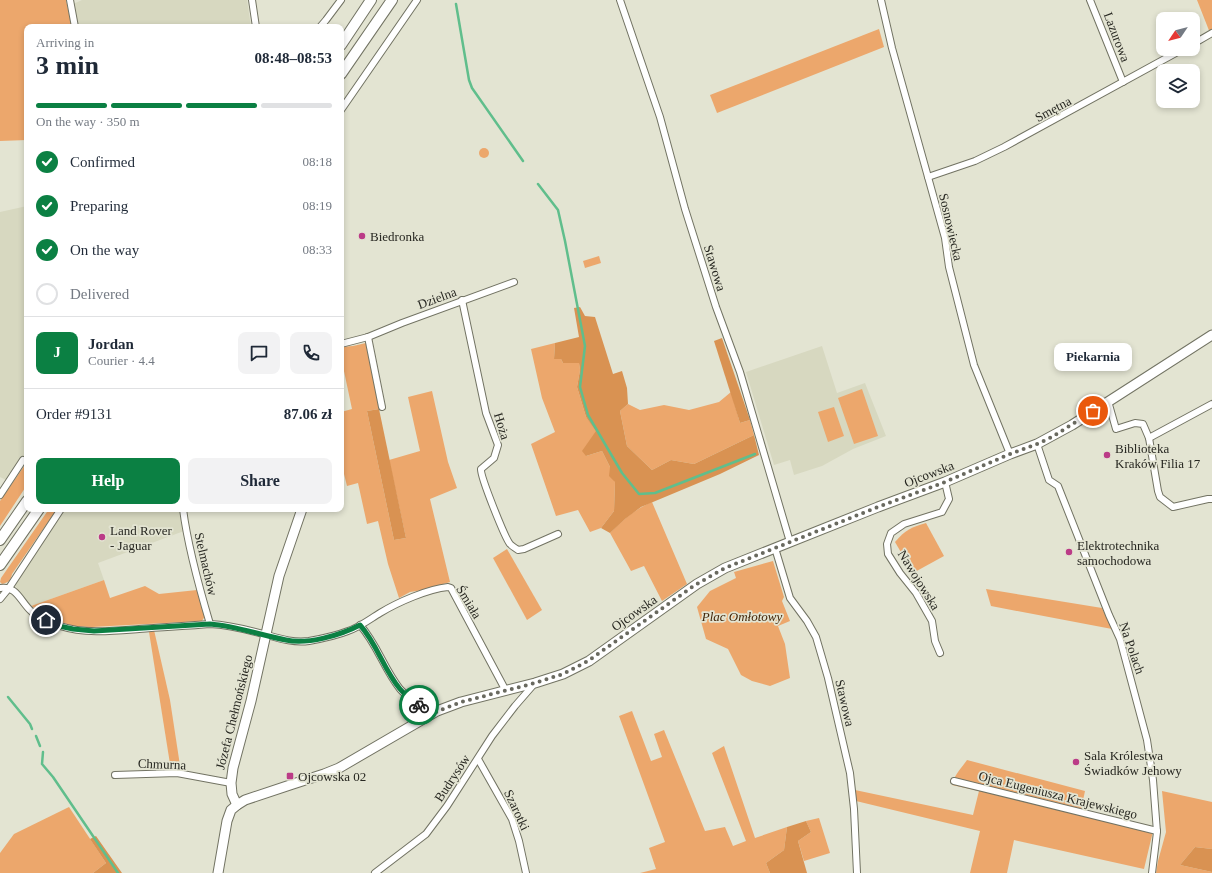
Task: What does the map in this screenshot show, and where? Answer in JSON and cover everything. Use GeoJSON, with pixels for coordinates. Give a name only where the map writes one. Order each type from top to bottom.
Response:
{"type":"FeatureCollection","features":[{"type":"Feature","properties":{"kind":"main road"},"geometry":{"type":"LineString","coordinates":[[344,40],[371,0]]}},
{"type":"Feature","properties":{"kind":"main road"},"geometry":{"type":"LineString","coordinates":[[344,70],[392,0]]}},
{"type":"Feature","properties":{"kind":"main road"},"geometry":{"type":"LineString","coordinates":[[0,540],[24,505]]}},
{"type":"Feature","properties":{"kind":"main road"},"geometry":{"type":"LineString","coordinates":[[0,565],[37,512]]}},
{"type":"Feature","properties":{"kind":"street"},"geometry":{"type":"LineString","coordinates":[[70,0],[74,24]]}},
{"type":"Feature","properties":{"kind":"street"},"geometry":{"type":"LineString","coordinates":[[252,0],[256,24]]}},
{"type":"Feature","properties":{"kind":"street"},"geometry":{"type":"LineString","coordinates":[[323,24],[341,0]]}},
{"type":"Feature","properties":{"kind":"street"},"geometry":{"type":"LineString","coordinates":[[344,106],[417,0]]}},
{"type":"Feature","properties":{"kind":"street","name":"Stawowa"},"geometry":{"type":"LineString","coordinates":[[620,0],[660,117],[685,210],[716,307],[740,372],[790,542]]}},
{"type":"Feature","properties":{"kind":"street","name":"Sosnowiecka"},"geometry":{"type":"LineString","coordinates":[[881,0],[892,48],[945,238],[949,267],[974,365],[1010,454]]}},
{"type":"Feature","properties":{"kind":"street","name":"Lazurowa"},"geometry":{"type":"LineString","coordinates":[[1090,0],[1123,82]]}},
{"type":"Feature","properties":{"kind":"street"},"geometry":{"type":"LineString","coordinates":[[1200,40],[1212,33]]}},
{"type":"Feature","properties":{"kind":"street","name":"Smętna"},"geometry":{"type":"LineString","coordinates":[[928,177],[974,161],[1004,148],[1170,56]]}},
{"type":"Feature","properties":{"kind":"street","name":"Dzielna"},"geometry":{"type":"LineString","coordinates":[[344,343],[368,337],[462,300],[514,282]]}},
{"type":"Feature","properties":{"kind":"street","name":"Hoża"},"geometry":{"type":"LineString","coordinates":[[462,300],[486,413],[498,444],[494,458],[481,470],[487,491],[510,543],[518,550],[524,549],[558,534]]}},
{"type":"Feature","properties":{"kind":"street","name":"Ojcowska"},"geometry":{"type":"LineString","coordinates":[[237,804],[339,768],[438,711],[461,702],[506,691],[563,674],[588,661],[708,577],[725,568],[945,482],[1037,444],[1072,425],[1212,335]]}},
{"type":"Feature","properties":{"kind":"street"},"geometry":{"type":"LineString","coordinates":[[368,337],[382,407]]}},
{"type":"Feature","properties":{"kind":"street"},"geometry":{"type":"LineString","coordinates":[[1108,401],[1116,429],[1135,423],[1143,424],[1149,438],[1160,497],[1173,507],[1212,499]]}},
{"type":"Feature","properties":{"kind":"street"},"geometry":{"type":"LineString","coordinates":[[1149,438],[1212,404]]}},
{"type":"Feature","properties":{"kind":"street","name":"Na Polach"},"geometry":{"type":"LineString","coordinates":[[1037,444],[1049,480],[1058,486],[1120,639],[1148,740],[1153,780],[1156,831],[1152,873]]}},
{"type":"Feature","properties":{"kind":"street"},"geometry":{"type":"LineString","coordinates":[[0,495],[23,460]]}},
{"type":"Feature","properties":{"kind":"street","name":"Nawojowska"},"geometry":{"type":"LineString","coordinates":[[940,653],[932,621],[916,593],[900,573],[888,554],[887,544],[891,533],[904,524],[942,512],[949,499],[945,482]]}},
{"type":"Feature","properties":{"kind":"street"},"geometry":{"type":"LineString","coordinates":[[0,599],[9,588],[59,512]]}},
{"type":"Feature","properties":{"kind":"street","name":"Stelmachów"},"geometry":{"type":"LineString","coordinates":[[183,512],[184,523],[200,590],[210,624]]}},
{"type":"Feature","properties":{"kind":"street","name":"Józefa Chełmońskiego"},"geometry":{"type":"LineString","coordinates":[[237,804],[232,794],[231,783],[233,768],[251,701],[279,576],[301,512]]}},
{"type":"Feature","properties":{"kind":"street","name":"Stawowa"},"geometry":{"type":"LineString","coordinates":[[775,548],[790,598],[807,621],[816,637],[828,678],[850,773],[854,809],[857,873]]}},
{"type":"Feature","properties":{"kind":"street","name":"Śmiała"},"geometry":{"type":"LineString","coordinates":[[9,588],[16,592],[26,606],[33,612],[59,626],[73,629],[94,631],[210,624],[297,642],[309,641],[348,632],[403,600],[433,590],[448,587],[451,588],[506,691]]}},
{"type":"Feature","properties":{"kind":"street"},"geometry":{"type":"LineString","coordinates":[[0,588],[9,588]]}},
{"type":"Feature","properties":{"kind":"street"},"geometry":{"type":"LineString","coordinates":[[360,625],[368,634],[401,691],[431,715]]}},
{"type":"Feature","properties":{"kind":"street","name":"Budrysów"},"geometry":{"type":"LineString","coordinates":[[376,873],[426,834],[447,806],[492,736],[535,683]]}},
{"type":"Feature","properties":{"kind":"street","name":"Szarotki"},"geometry":{"type":"LineString","coordinates":[[478,759],[512,819],[519,841],[526,873]]}},
{"type":"Feature","properties":{"kind":"street","name":"Chmurna"},"geometry":{"type":"LineString","coordinates":[[115,775],[177,773],[231,783]]}},
{"type":"Feature","properties":{"kind":"street","name":"Ojca Eugeniusza Krajewskiego"},"geometry":{"type":"LineString","coordinates":[[954,781],[1156,831]]}},
{"type":"Feature","properties":{"kind":"street"},"geometry":{"type":"LineString","coordinates":[[218,873],[227,822],[230,813],[237,804]]}},
{"type":"Feature","properties":{"kind":"shaded area"},"geometry":{"type":"Polygon","coordinates":[[[82,0],[247,0],[251,24],[77,24],[73,4],[82,0]]]}},
{"type":"Feature","properties":{"kind":"shaded area"},"geometry":{"type":"Polygon","coordinates":[[[24,207],[24,477],[18,486],[0,477],[0,212],[24,207]]]}},
{"type":"Feature","properties":{"kind":"shaded area"},"geometry":{"type":"Polygon","coordinates":[[[580,307],[585,316],[595,317],[613,374],[622,371],[627,388],[628,404],[620,411],[627,446],[652,470],[671,460],[694,464],[754,435],[759,455],[720,474],[641,507],[610,533],[601,528],[614,511],[615,482],[609,476],[610,467],[602,451],[586,456],[582,451],[596,431],[586,417],[577,387],[580,370],[579,363],[563,363],[561,359],[554,359],[555,343],[579,337],[574,308],[580,307]]]}},
{"type":"Feature","properties":{"kind":"shaded area"},"geometry":{"type":"Polygon","coordinates":[[[722,338],[750,420],[740,423],[714,341],[722,338]]]}},
{"type":"Feature","properties":{"kind":"shaded area"},"geometry":{"type":"Polygon","coordinates":[[[822,346],[837,393],[865,383],[886,436],[853,449],[822,466],[794,475],[790,460],[774,465],[746,372],[822,346]]]}},
{"type":"Feature","properties":{"kind":"shaded area"},"geometry":{"type":"Polygon","coordinates":[[[379,409],[406,538],[394,540],[367,411],[379,409]]]}},
{"type":"Feature","properties":{"kind":"shaded area"},"geometry":{"type":"Polygon","coordinates":[[[63,512],[181,512],[184,531],[98,563],[104,580],[31,606],[20,594],[15,585],[63,512]]]}},
{"type":"Feature","properties":{"kind":"shaded area"},"geometry":{"type":"Polygon","coordinates":[[[806,821],[811,832],[798,841],[807,873],[770,873],[766,863],[784,850],[787,827],[806,821]]]}},
{"type":"Feature","properties":{"kind":"shaded area"},"geometry":{"type":"Polygon","coordinates":[[[96,836],[122,873],[93,873],[106,863],[90,839],[96,836]]]}},
{"type":"Feature","properties":{"kind":"shaded area"},"geometry":{"type":"Polygon","coordinates":[[[1195,847],[1212,849],[1212,872],[1180,865],[1195,847]]]}},
{"type":"Feature","properties":{"kind":"green space"},"geometry":{"type":"Polygon","coordinates":[[[0,0],[66,0],[71,24],[24,24],[24,140],[0,141],[0,0]]]}},
{"type":"Feature","properties":{"kind":"green space"},"geometry":{"type":"Polygon","coordinates":[[[1197,0],[1212,0],[1212,32],[1210,33],[1197,0]]]}},
{"type":"Feature","properties":{"kind":"green space"},"geometry":{"type":"Polygon","coordinates":[[[879,29],[884,47],[717,113],[710,95],[879,29]]]}},
{"type":"Feature","properties":{"kind":"green space"},"geometry":{"type":"Polygon","coordinates":[[[482,148],[486,148],[488,149],[488,157],[482,158],[479,155],[479,151],[482,148]]]}},
{"type":"Feature","properties":{"kind":"green space"},"geometry":{"type":"Polygon","coordinates":[[[599,256],[601,263],[585,268],[583,261],[599,256]]]}},
{"type":"Feature","properties":{"kind":"green space"},"geometry":{"type":"Polygon","coordinates":[[[366,343],[379,409],[367,411],[394,540],[406,538],[389,460],[420,451],[408,397],[432,391],[448,462],[457,488],[430,499],[450,582],[423,590],[410,592],[399,598],[388,564],[378,521],[367,524],[358,483],[347,486],[344,474],[344,411],[352,409],[344,371],[344,347],[366,343]]]}},
{"type":"Feature","properties":{"kind":"green space"},"geometry":{"type":"Polygon","coordinates":[[[555,343],[554,359],[561,359],[563,363],[579,363],[580,370],[577,387],[586,417],[597,431],[586,456],[602,451],[615,482],[614,511],[601,528],[590,532],[578,510],[556,516],[531,444],[555,432],[542,398],[531,349],[555,343]]]}},
{"type":"Feature","properties":{"kind":"green space"},"geometry":{"type":"Polygon","coordinates":[[[862,389],[878,436],[854,444],[838,398],[862,389]]]}},
{"type":"Feature","properties":{"kind":"green space"},"geometry":{"type":"Polygon","coordinates":[[[731,392],[740,423],[750,420],[754,435],[694,464],[671,460],[652,470],[627,446],[620,411],[628,404],[640,410],[664,405],[689,410],[719,402],[731,392]]]}},
{"type":"Feature","properties":{"kind":"green space"},"geometry":{"type":"Polygon","coordinates":[[[834,407],[844,436],[828,442],[818,412],[834,407]]]}},
{"type":"Feature","properties":{"kind":"green space"},"geometry":{"type":"Polygon","coordinates":[[[24,466],[24,490],[0,526],[0,501],[24,466]]]}},
{"type":"Feature","properties":{"kind":"green space"},"geometry":{"type":"Polygon","coordinates":[[[652,502],[687,584],[662,601],[644,566],[631,571],[610,533],[630,515],[652,502]]]}},
{"type":"Feature","properties":{"kind":"green space"},"geometry":{"type":"Polygon","coordinates":[[[47,512],[55,512],[12,574],[10,580],[2,584],[0,582],[1,578],[47,512]]]}},
{"type":"Feature","properties":{"kind":"green space"},"geometry":{"type":"Polygon","coordinates":[[[926,523],[944,556],[913,573],[895,542],[909,530],[926,523]]]}},
{"type":"Feature","properties":{"kind":"green space"},"geometry":{"type":"Polygon","coordinates":[[[507,549],[542,610],[527,620],[493,558],[507,549]]]}},
{"type":"Feature","properties":{"kind":"green space","name":"Plac Omłotowy"},"geometry":{"type":"Polygon","coordinates":[[[773,561],[784,597],[782,601],[790,621],[778,626],[785,644],[790,678],[770,686],[752,681],[741,675],[728,649],[706,639],[697,607],[710,591],[736,578],[734,572],[773,561]]]}},
{"type":"Feature","properties":{"kind":"green space"},"geometry":{"type":"Polygon","coordinates":[[[104,580],[110,598],[145,586],[159,594],[197,590],[205,616],[202,621],[92,627],[73,626],[55,620],[31,606],[104,580]]]}},
{"type":"Feature","properties":{"kind":"green space"},"geometry":{"type":"Polygon","coordinates":[[[986,589],[1102,608],[1112,629],[991,606],[986,589]]]}},
{"type":"Feature","properties":{"kind":"green space"},"geometry":{"type":"Polygon","coordinates":[[[154,630],[170,700],[181,772],[171,770],[149,632],[154,630]]]}},
{"type":"Feature","properties":{"kind":"green space"},"geometry":{"type":"Polygon","coordinates":[[[632,711],[651,761],[662,757],[654,734],[664,730],[705,831],[725,827],[733,846],[746,841],[712,753],[724,746],[755,838],[787,827],[784,850],[766,863],[770,873],[640,873],[656,869],[649,848],[665,842],[619,716],[632,711]]]}},
{"type":"Feature","properties":{"kind":"green space"},"geometry":{"type":"Polygon","coordinates":[[[967,760],[1085,791],[1081,810],[1154,827],[1144,869],[1014,840],[1007,873],[970,873],[980,831],[856,801],[855,790],[973,815],[979,791],[952,785],[956,775],[967,760]]]}},
{"type":"Feature","properties":{"kind":"green space"},"geometry":{"type":"Polygon","coordinates":[[[1162,791],[1212,802],[1212,849],[1195,847],[1180,865],[1212,873],[1156,873],[1166,832],[1162,791]]]}},
{"type":"Feature","properties":{"kind":"green space"},"geometry":{"type":"Polygon","coordinates":[[[69,807],[106,863],[93,873],[0,873],[0,853],[14,834],[69,807]]]}},
{"type":"Feature","properties":{"kind":"green space"},"geometry":{"type":"Polygon","coordinates":[[[819,818],[830,853],[804,861],[798,841],[811,832],[806,821],[819,818]]]}},
{"type":"Feature","properties":{"kind":"waterway"},"geometry":{"type":"LineString","coordinates":[[456,4],[469,80],[472,88],[523,161]]}},
{"type":"Feature","properties":{"kind":"waterway"},"geometry":{"type":"LineString","coordinates":[[538,184],[558,210],[565,241],[585,346],[580,387],[588,415],[622,473],[639,494],[655,493],[755,454]]}},
{"type":"Feature","properties":{"kind":"waterway"},"geometry":{"type":"LineString","coordinates":[[8,697],[30,724],[32,729]]}},
{"type":"Feature","properties":{"kind":"waterway"},"geometry":{"type":"LineString","coordinates":[[36,736],[40,746]]}},
{"type":"Feature","properties":{"kind":"waterway"},"geometry":{"type":"LineString","coordinates":[[43,752],[42,764],[53,777],[118,873]]}},
{"type":"Feature","properties":{"kind":"way so far"},"geometry":{"type":"LineString","coordinates":[[419,705],[431,715],[461,702],[506,691],[563,674],[588,661],[695,585],[725,568],[945,482],[1037,444],[1052,437],[1093,411]]}},
{"type":"Feature","properties":{"kind":"place","name":"Biedronka"},"geometry":{"type":"Point","coordinates":[362,236]}},
{"type":"Feature","properties":{"kind":"place","name":"Piekarnia"},"geometry":{"type":"Point","coordinates":[1093,411]}},
{"type":"Feature","properties":{"kind":"place","name":"Biblioteka Kraków Filia 17"},"geometry":{"type":"Point","coordinates":[1107,455]}},
{"type":"Feature","properties":{"kind":"place","name":"Land Rover - Jaguar"},"geometry":{"type":"Point","coordinates":[102,537]}},
{"type":"Feature","properties":{"kind":"place","name":"Elektrotechnika samochodowa"},"geometry":{"type":"Point","coordinates":[1069,552]}},
{"type":"Feature","properties":{"kind":"place","name":"Sala Królestwa Świadków Jehowy"},"geometry":{"type":"Point","coordinates":[1076,762]}},
{"type":"Feature","properties":{"kind":"place","name":"Ojcowska 02"},"geometry":{"type":"Point","coordinates":[290,776]}},
{"type":"Feature","properties":{"kind":"route"},"geometry":{"type":"LineString","coordinates":[[46,620],[59,626],[94,631],[210,624],[297,642],[309,641],[348,632],[360,625],[368,634],[401,691],[419,705]]}}]}
